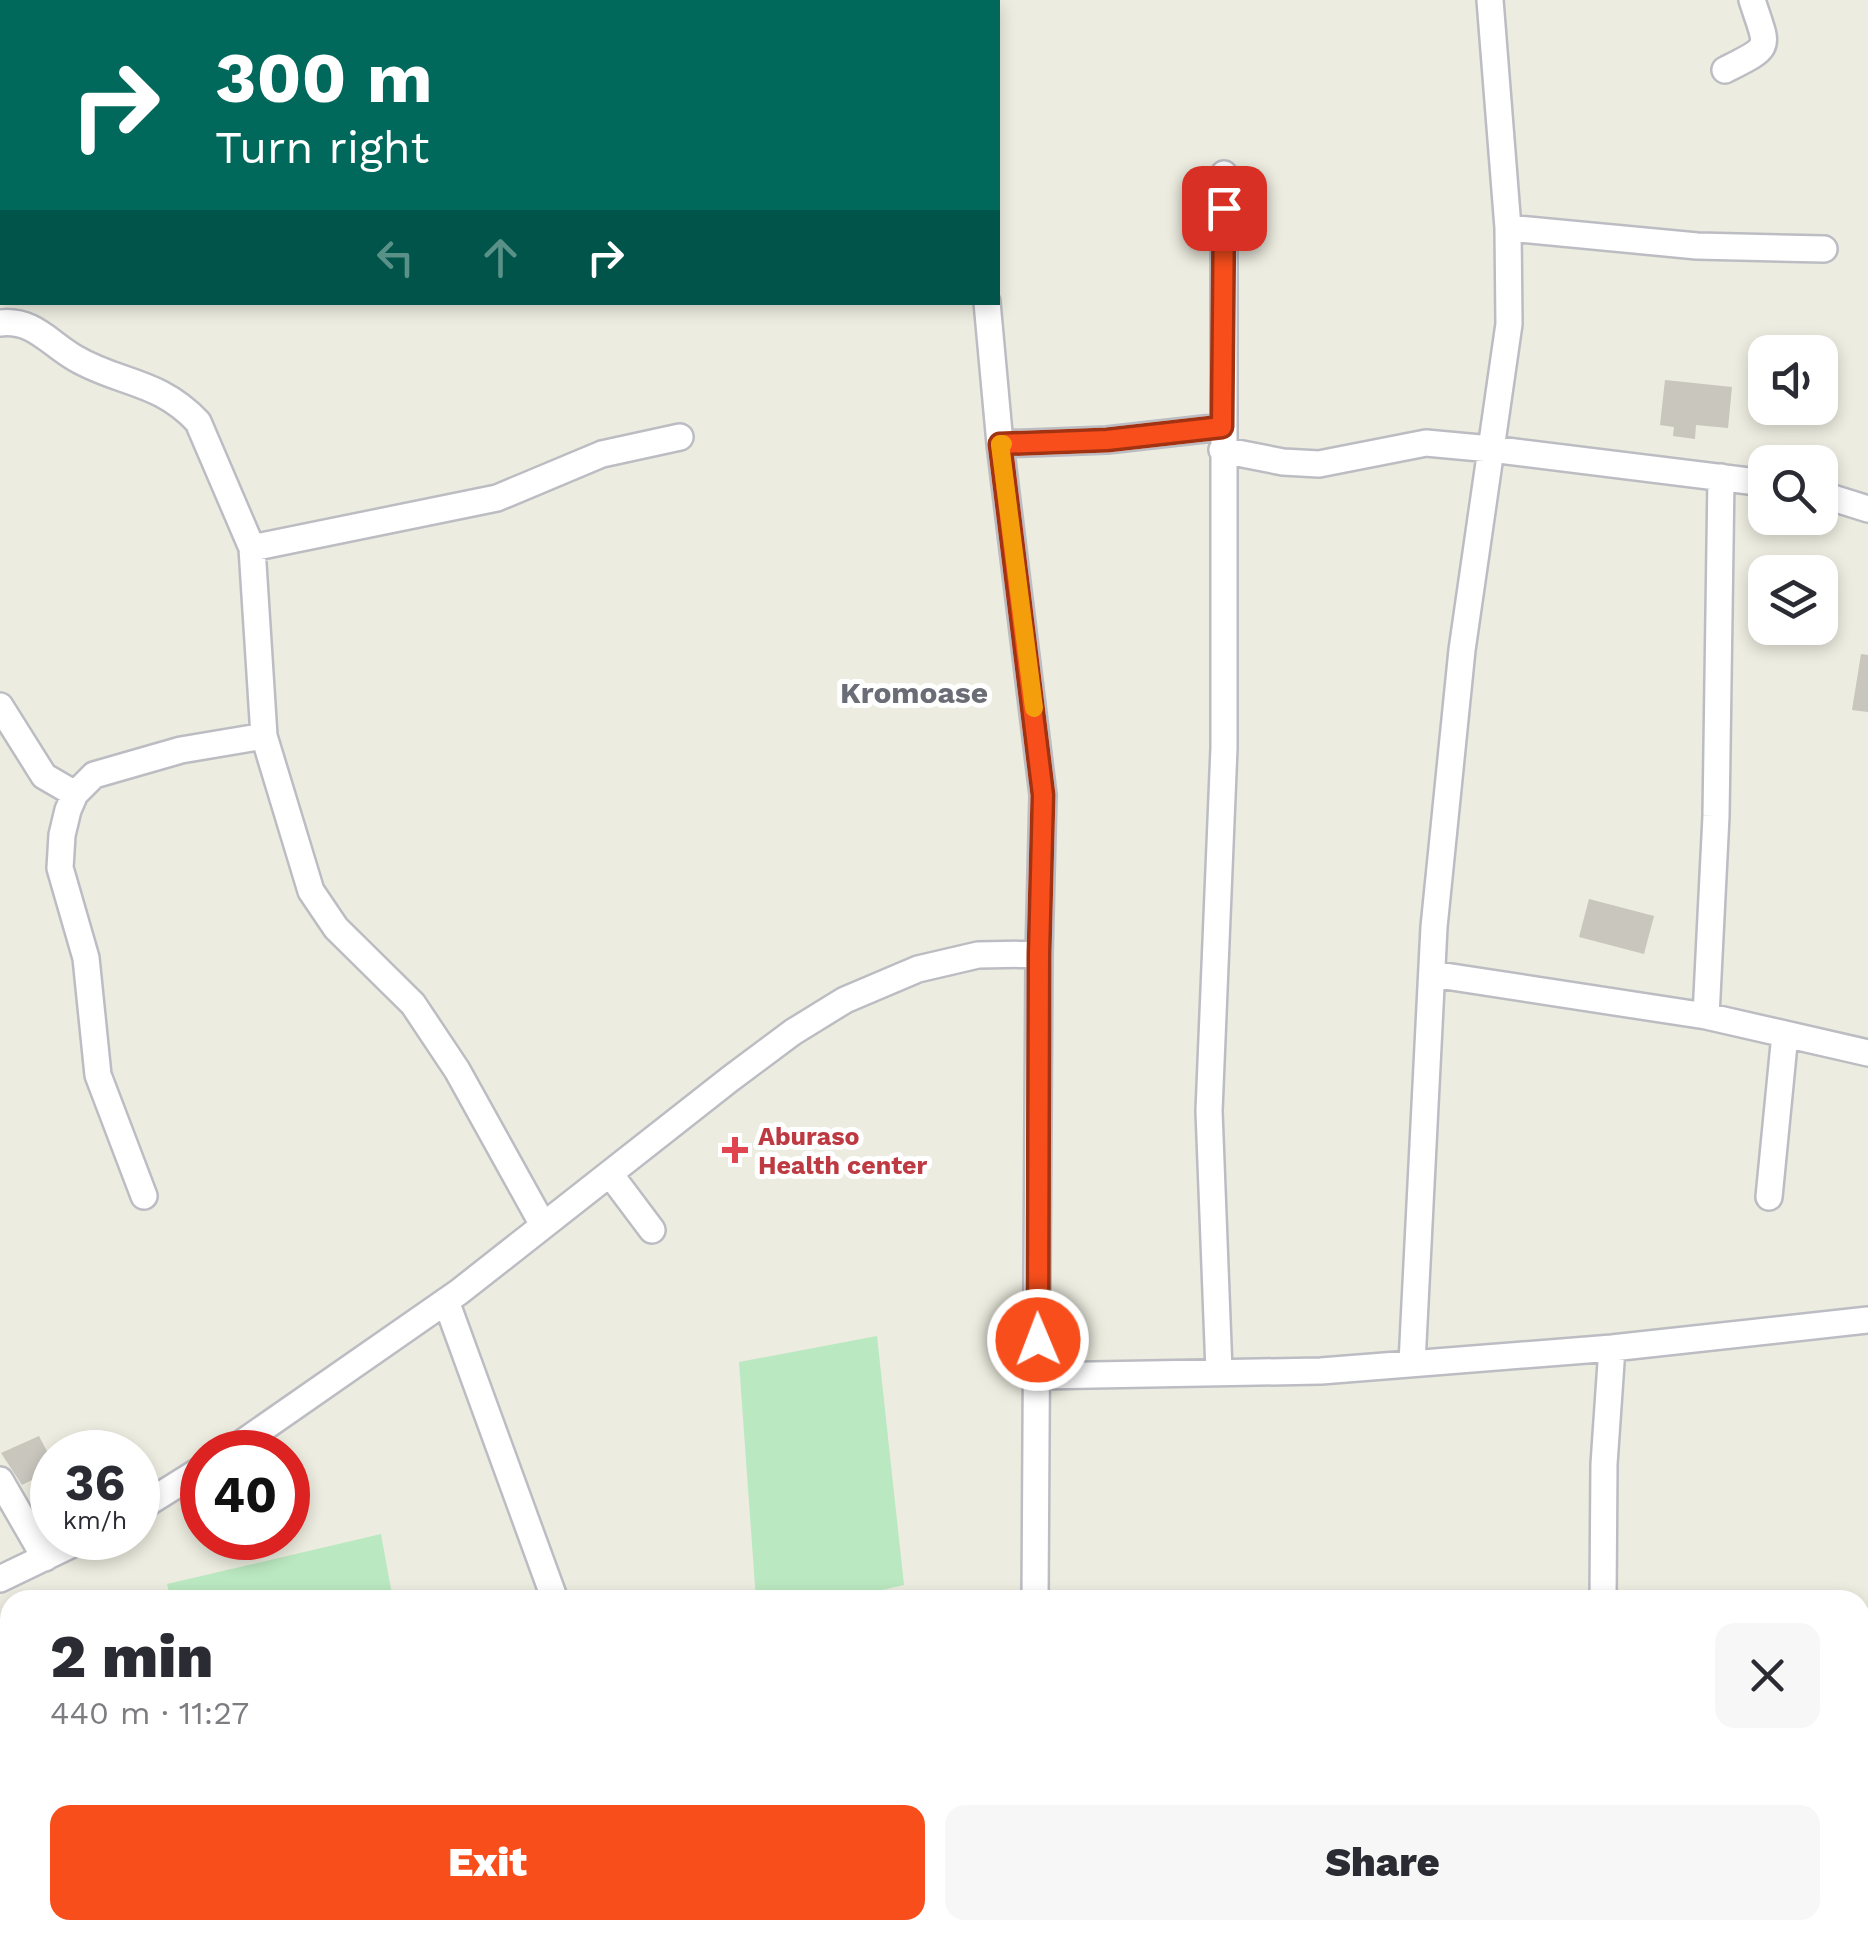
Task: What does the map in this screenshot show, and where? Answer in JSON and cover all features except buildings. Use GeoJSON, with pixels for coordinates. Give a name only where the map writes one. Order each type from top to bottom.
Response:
{"type":"FeatureCollection","features":[{"type":"Feature","properties":{"kind":"street"},"geometry":{"type":"LineString","coordinates":[[1412,1363],[1432,974],[1462,650],[1510,324],[1508,228],[1490,0]]}},
{"type":"Feature","properties":{"kind":"street"},"geometry":{"type":"LineString","coordinates":[[1725,70],[1758,53],[1765,44],[1765,32],[1752,0]]}},
{"type":"Feature","properties":{"kind":"street"},"geometry":{"type":"LineString","coordinates":[[1219,1371],[1210,1111],[1224,748],[1224,174]]}},
{"type":"Feature","properties":{"kind":"street"},"geometry":{"type":"LineString","coordinates":[[1508,228],[1697,246],[1824,249]]}},
{"type":"Feature","properties":{"kind":"street"},"geometry":{"type":"LineString","coordinates":[[987,305],[1000,444],[1043,795],[1035,1590]]}},
{"type":"Feature","properties":{"kind":"street"},"geometry":{"type":"LineString","coordinates":[[0,323],[16,321],[36,330],[74,358],[139,382],[186,409],[198,422],[252,548],[264,736],[311,891],[336,928],[413,1004],[457,1070],[543,1225]]}},
{"type":"Feature","properties":{"kind":"street"},"geometry":{"type":"LineString","coordinates":[[252,548],[497,498],[546,474],[602,454],[680,437]]}},
{"type":"Feature","properties":{"kind":"street"},"geometry":{"type":"LineString","coordinates":[[1000,444],[1222,439],[1283,462],[1319,464],[1426,443],[1748,481]]}},
{"type":"Feature","properties":{"kind":"street"},"geometry":{"type":"LineString","coordinates":[[1706,1016],[1716,798],[1720,477]]}},
{"type":"Feature","properties":{"kind":"street"},"geometry":{"type":"LineString","coordinates":[[1838,500],[1868,509]]}},
{"type":"Feature","properties":{"kind":"street"},"geometry":{"type":"LineString","coordinates":[[0,706],[44,776],[75,794]]}},
{"type":"Feature","properties":{"kind":"street"},"geometry":{"type":"LineString","coordinates":[[144,1196],[98,1075],[86,958],[60,868],[62,834],[75,794],[94,775],[181,750],[264,736]]}},
{"type":"Feature","properties":{"kind":"street"},"geometry":{"type":"LineString","coordinates":[[260,1430],[446,1300],[730,1079],[793,1032],[845,1000],[918,969],[978,955],[1039,954]]}},
{"type":"Feature","properties":{"kind":"street"},"geometry":{"type":"LineString","coordinates":[[1432,974],[1706,1016],[1868,1052]]}},
{"type":"Feature","properties":{"kind":"street"},"geometry":{"type":"LineString","coordinates":[[1769,1198],[1785,1034]]}},
{"type":"Feature","properties":{"kind":"street"},"geometry":{"type":"LineString","coordinates":[[610,1174],[652,1230]]}},
{"type":"Feature","properties":{"kind":"street"},"geometry":{"type":"LineString","coordinates":[[446,1300],[551,1590]]}},
{"type":"Feature","properties":{"kind":"street"},"geometry":{"type":"LineString","coordinates":[[1038,1376],[1321,1370],[1612,1348],[1868,1320]]}},
{"type":"Feature","properties":{"kind":"street"},"geometry":{"type":"LineString","coordinates":[[1603,1590],[1604,1464],[1612,1348]]}},
{"type":"Feature","properties":{"kind":"street"},"geometry":{"type":"LineString","coordinates":[[0,1480],[30,1532]]}},
{"type":"Feature","properties":{"kind":"street"},"geometry":{"type":"LineString","coordinates":[[0,1579],[41,1560]]}},
{"type":"Feature","properties":{"kind":"green space"},"geometry":{"type":"Polygon","coordinates":[[[877,1336],[904,1585],[882,1590],[755,1590],[739,1362],[877,1336]]]}},
{"type":"Feature","properties":{"kind":"green space"},"geometry":{"type":"Polygon","coordinates":[[[381,1534],[391,1590],[168,1590],[167,1584],[270,1560],[310,1560],[310,1551],[381,1534]]]}},
{"type":"Feature","properties":{"kind":"slow traffic"},"geometry":{"type":"LineString","coordinates":[[1003,444],[1034,708]]}},
{"type":"Feature","properties":{"kind":"place","name":"Aburaso Health center"},"geometry":{"type":"Point","coordinates":[735,1150]}},
{"type":"Feature","properties":{"kind":"district","name":"Kromoase"},"geometry":{"type":"Point","coordinates":[914,692]}},
{"type":"Feature","properties":{"kind":"route"},"geometry":{"type":"LineString","coordinates":[[1038,1340],[1043,795],[1000,444],[1107,440],[1222,427],[1224,208]]}}]}
